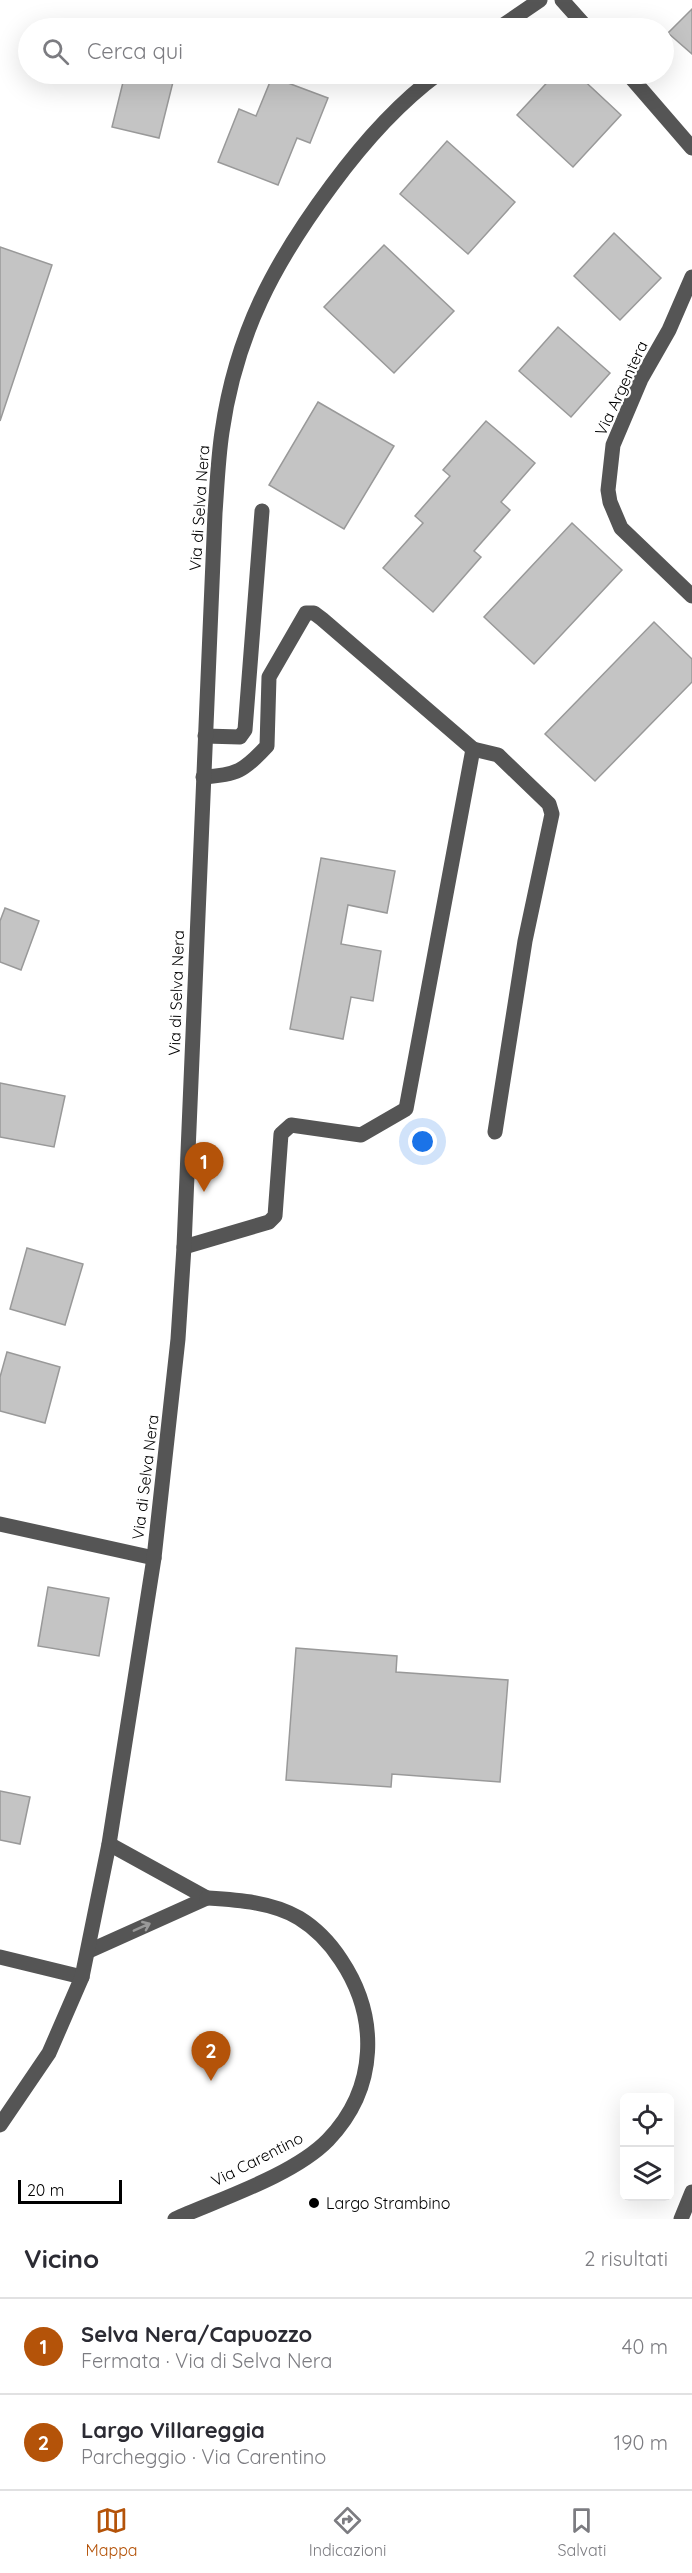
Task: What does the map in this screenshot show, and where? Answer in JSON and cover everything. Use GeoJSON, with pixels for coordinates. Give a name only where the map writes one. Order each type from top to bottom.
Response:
{"type":"FeatureCollection","features":[{"type":"Feature","properties":{"kind":"street"},"geometry":{"type":"LineString","coordinates":[[514,18],[540,0]]}},
{"type":"Feature","properties":{"kind":"street"},"geometry":{"type":"LineString","coordinates":[[561,0],[578,18]]}},
{"type":"Feature","properties":{"kind":"street","name":"Via di Selva Nera"},"geometry":{"type":"LineString","coordinates":[[0,2125],[49,2053],[82,1977],[109,1844],[154,1557],[178,1340],[184,1247],[215,513],[222,432],[243,344],[264,291],[301,226],[381,123],[426,84]]}},
{"type":"Feature","properties":{"kind":"street"},"geometry":{"type":"LineString","coordinates":[[637,84],[692,148]]}},
{"type":"Feature","properties":{"kind":"street","name":"Via Argentera"},"geometry":{"type":"LineString","coordinates":[[692,277],[669,330],[641,379],[613,446],[608,490],[612,509],[621,528],[692,596]]}},
{"type":"Feature","properties":{"kind":"street"},"geometry":{"type":"LineString","coordinates":[[205,736],[240,737],[245,730],[262,511]]}},
{"type":"Feature","properties":{"kind":"street"},"geometry":{"type":"LineString","coordinates":[[203,777],[229,776],[249,765],[267,746],[269,677],[306,613],[314,613],[473,749],[498,755],[549,804],[552,814],[525,941],[495,1132]]}},
{"type":"Feature","properties":{"kind":"street"},"geometry":{"type":"LineString","coordinates":[[184,1247],[269,1222],[275,1216],[281,1134],[285,1128],[291,1125],[362,1135],[406,1109],[473,749]]}},
{"type":"Feature","properties":{"kind":"street"},"geometry":{"type":"LineString","coordinates":[[0,1524],[154,1557]]}},
{"type":"Feature","properties":{"kind":"street","name":"Via Carentino"},"geometry":{"type":"LineString","coordinates":[[109,1844],[207,1898],[276,1907],[299,1918],[315,1929],[330,1944],[353,1978],[367,2021],[368,2050],[364,2074],[356,2099],[343,2122],[327,2140],[303,2159],[175,2219]]}},
{"type":"Feature","properties":{"kind":"street","name":"Via Carentino"},"geometry":{"type":"LineString","coordinates":[[89,1951],[207,1898]]}},
{"type":"Feature","properties":{"kind":"street"},"geometry":{"type":"LineString","coordinates":[[0,1957],[82,1977]]}},
{"type":"Feature","properties":{"kind":"street"},"geometry":{"type":"LineString","coordinates":[[681,2219],[692,2192]]}},
{"type":"Feature","properties":{"kind":"building"},"geometry":{"type":"Polygon","coordinates":[[[692,9],[692,54],[674,38],[674,27],[692,9]]]}},
{"type":"Feature","properties":{"kind":"building"},"geometry":{"type":"Polygon","coordinates":[[[123,84],[172,84],[159,138],[112,127],[123,84]]]}},
{"type":"Feature","properties":{"kind":"building"},"geometry":{"type":"Polygon","coordinates":[[[269,84],[291,84],[328,98],[310,143],[297,138],[278,185],[218,162],[239,109],[256,116],[269,84]]]}},
{"type":"Feature","properties":{"kind":"building"},"geometry":{"type":"Polygon","coordinates":[[[546,84],[588,84],[621,115],[573,167],[517,115],[546,84]]]}},
{"type":"Feature","properties":{"kind":"building"},"geometry":{"type":"Polygon","coordinates":[[[447,141],[515,202],[468,254],[400,194],[447,141]]]}},
{"type":"Feature","properties":{"kind":"building"},"geometry":{"type":"Polygon","coordinates":[[[614,233],[661,278],[620,320],[574,276],[614,233]]]}},
{"type":"Feature","properties":{"kind":"building"},"geometry":{"type":"Polygon","coordinates":[[[384,245],[454,311],[394,373],[324,307],[384,245]]]}},
{"type":"Feature","properties":{"kind":"building"},"geometry":{"type":"Polygon","coordinates":[[[0,247],[52,265],[0,421],[0,247]]]}},
{"type":"Feature","properties":{"kind":"building"},"geometry":{"type":"Polygon","coordinates":[[[558,327],[610,373],[571,417],[519,371],[558,327]]]}},
{"type":"Feature","properties":{"kind":"building"},"geometry":{"type":"Polygon","coordinates":[[[318,402],[394,446],[344,529],[269,485],[318,402]]]}},
{"type":"Feature","properties":{"kind":"building"},"geometry":{"type":"Polygon","coordinates":[[[486,421],[535,463],[501,502],[510,510],[474,551],[481,557],[433,612],[383,568],[423,523],[415,516],[450,476],[443,470],[486,421]]]}},
{"type":"Feature","properties":{"kind":"building"},"geometry":{"type":"Polygon","coordinates":[[[572,523],[622,570],[534,664],[484,617],[572,523]]]}},
{"type":"Feature","properties":{"kind":"building"},"geometry":{"type":"Polygon","coordinates":[[[654,622],[692,659],[692,682],[595,781],[545,734],[654,622]]]}},
{"type":"Feature","properties":{"kind":"building"},"geometry":{"type":"Polygon","coordinates":[[[321,858],[395,871],[387,913],[348,905],[341,944],[381,951],[373,1001],[351,997],[343,1039],[290,1029],[321,858]]]}},
{"type":"Feature","properties":{"kind":"building"},"geometry":{"type":"Polygon","coordinates":[[[5,908],[39,921],[21,970],[0,962],[0,921],[5,908]]]}},
{"type":"Feature","properties":{"kind":"building"},"geometry":{"type":"Polygon","coordinates":[[[0,1083],[65,1096],[54,1147],[0,1137],[0,1083]]]}},
{"type":"Feature","properties":{"kind":"building"},"geometry":{"type":"Polygon","coordinates":[[[27,1248],[83,1264],[65,1325],[10,1309],[27,1248]]]}},
{"type":"Feature","properties":{"kind":"building"},"geometry":{"type":"Polygon","coordinates":[[[7,1352],[60,1367],[45,1423],[0,1411],[0,1377],[7,1352]]]}},
{"type":"Feature","properties":{"kind":"building"},"geometry":{"type":"Polygon","coordinates":[[[48,1587],[109,1598],[99,1656],[38,1646],[48,1587]]]}},
{"type":"Feature","properties":{"kind":"building"},"geometry":{"type":"Polygon","coordinates":[[[296,1648],[397,1656],[396,1672],[508,1680],[500,1782],[392,1774],[391,1787],[286,1780],[296,1648]]]}},
{"type":"Feature","properties":{"kind":"building"},"geometry":{"type":"Polygon","coordinates":[[[0,1791],[30,1797],[20,1844],[0,1840],[0,1791]]]}},
{"type":"Feature","properties":{"kind":"place","name":"Selva Nera/Capuozzo"},"geometry":{"type":"Point","coordinates":[204,1192]}},
{"type":"Feature","properties":{"kind":"place","name":"Largo Villareggia"},"geometry":{"type":"Point","coordinates":[211,2081]}},
{"type":"Feature","properties":{"kind":"place","name":"Largo Strambino"},"geometry":{"type":"Point","coordinates":[314,2203]}}]}
